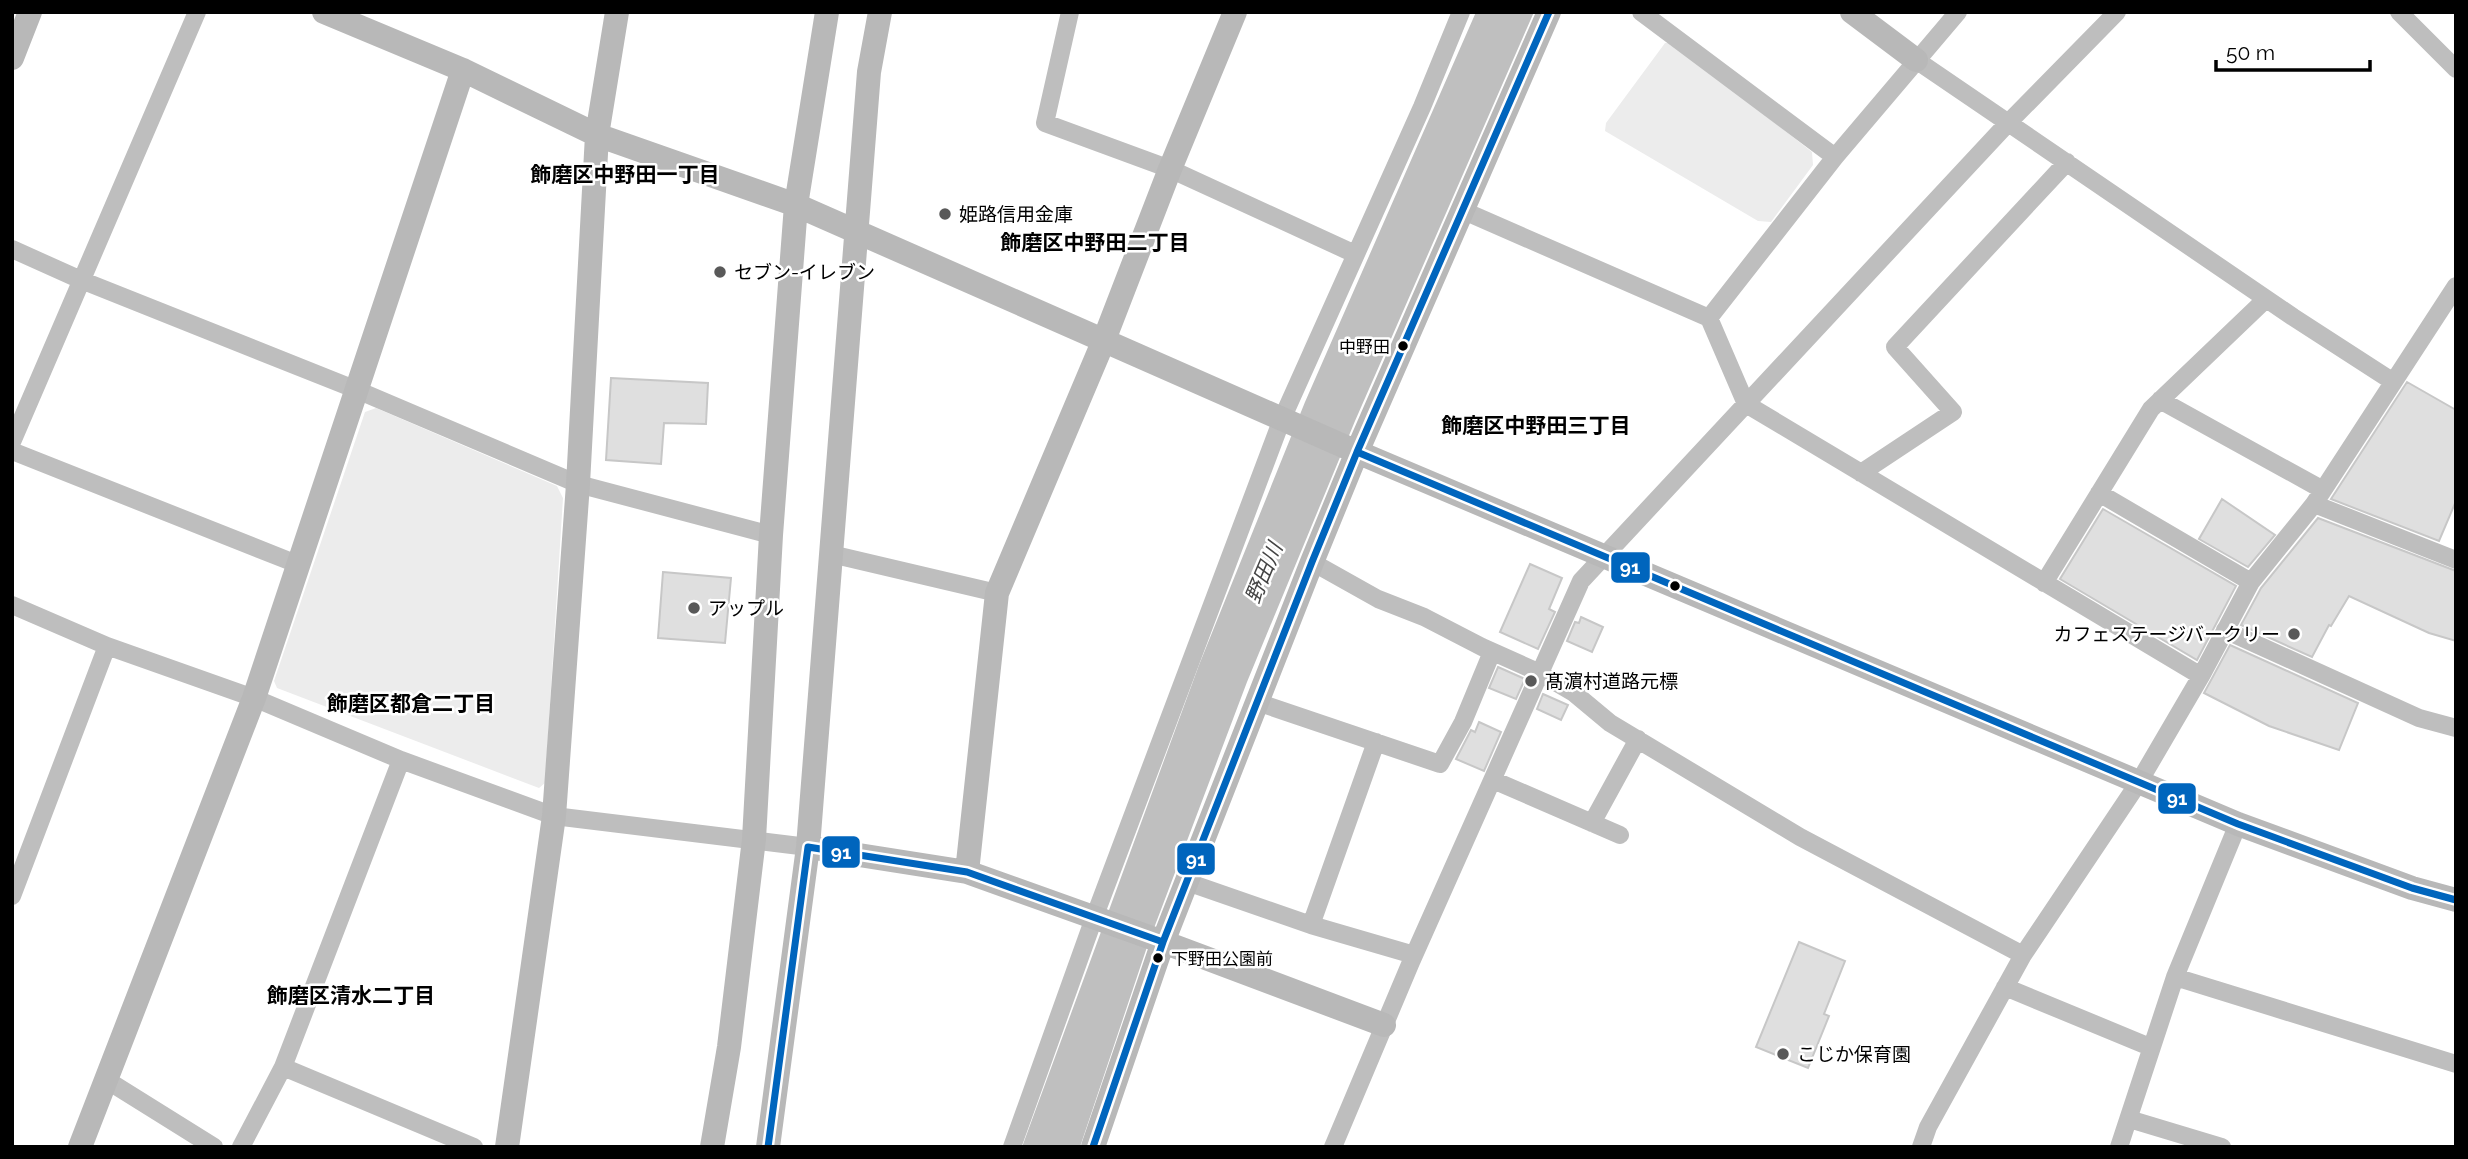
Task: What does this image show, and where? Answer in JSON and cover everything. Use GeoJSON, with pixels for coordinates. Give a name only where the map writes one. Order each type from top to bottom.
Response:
{"type":"FeatureCollection","features":[{"type":"Feature","properties":{"kind":"street"},"geometry":{"type":"LineString","coordinates":[[12,58],[30,12]]}},
{"type":"Feature","properties":{"kind":"street"},"geometry":{"type":"LineString","coordinates":[[12,442],[197,12]]}},
{"type":"Feature","properties":{"kind":"street"},"geometry":{"type":"LineString","coordinates":[[324,12],[463,70],[597,135],[796,205],[1357,452],[2238,824],[2412,888],[2456,900]]}},
{"type":"Feature","properties":{"kind":"street"},"geometry":{"type":"LineString","coordinates":[[507,1147],[554,816],[578,484],[597,135],[617,12]]}},
{"type":"Feature","properties":{"kind":"street"},"geometry":{"type":"LineString","coordinates":[[712,1147],[729,1047],[754,839],[771,535],[796,205],[827,12]]}},
{"type":"Feature","properties":{"kind":"street"},"geometry":{"type":"LineString","coordinates":[[768,1147],[808,847],[855,231],[869,72],[880,12]]}},
{"type":"Feature","properties":{"kind":"street"},"geometry":{"type":"LineString","coordinates":[[1070,12],[1045,123],[1170,169],[1354,254]]}},
{"type":"Feature","properties":{"kind":"street"},"geometry":{"type":"LineString","coordinates":[[967,872],[997,593],[1104,340],[1170,169],[1235,12]]}},
{"type":"Feature","properties":{"kind":"street"},"geometry":{"type":"LineString","coordinates":[[1012,1147],[1094,918],[1282,419],[1422,107],[1461,12]]}},
{"type":"Feature","properties":{"kind":"street"},"geometry":{"type":"LineString","coordinates":[[1093,1147],[1164,942],[1312,562],[1357,452],[1549,12]]}},
{"type":"Feature","properties":{"kind":"street"},"geometry":{"type":"LineString","coordinates":[[1642,12],[1835,157]]}},
{"type":"Feature","properties":{"kind":"street"},"geometry":{"type":"LineString","coordinates":[[1852,12],[2008,123],[2266,299],[2392,381]]}},
{"type":"Feature","properties":{"kind":"street"},"geometry":{"type":"LineString","coordinates":[[1709,318],[1835,157],[1958,12]]}},
{"type":"Feature","properties":{"kind":"street"},"geometry":{"type":"LineString","coordinates":[[1333,1147],[1414,955],[1581,580],[2008,123],[2117,12]]}},
{"type":"Feature","properties":{"kind":"street"},"geometry":{"type":"LineString","coordinates":[[2399,12],[2456,69]]}},
{"type":"Feature","properties":{"kind":"street"},"geometry":{"type":"LineString","coordinates":[[80,1147],[254,698],[463,70]]}},
{"type":"Feature","properties":{"kind":"street"},"geometry":{"type":"LineString","coordinates":[[1861,473],[1952,412],[1895,347],[2067,162]]}},
{"type":"Feature","properties":{"kind":"street"},"geometry":{"type":"LineString","coordinates":[[1464,211],[1709,318],[1746,404],[2201,676]]}},
{"type":"Feature","properties":{"kind":"street"},"geometry":{"type":"LineString","coordinates":[[12,250],[357,390],[578,484],[771,535]]}},
{"type":"Feature","properties":{"kind":"street"},"geometry":{"type":"LineString","coordinates":[[1921,1147],[1928,1127],[2023,955],[2139,782],[2201,676],[2251,582],[2318,497],[2456,286]]}},
{"type":"Feature","properties":{"kind":"street"},"geometry":{"type":"LineString","coordinates":[[2044,583],[2151,409],[2266,299]]}},
{"type":"Feature","properties":{"kind":"street"},"geometry":{"type":"LineString","coordinates":[[2160,400],[2318,497],[2456,561]]}},
{"type":"Feature","properties":{"kind":"street"},"geometry":{"type":"LineString","coordinates":[[12,451],[297,564]]}},
{"type":"Feature","properties":{"kind":"street"},"geometry":{"type":"LineString","coordinates":[[2099,493],[2251,582]]}},
{"type":"Feature","properties":{"kind":"street"},"geometry":{"type":"LineString","coordinates":[[831,554],[997,593]]}},
{"type":"Feature","properties":{"kind":"street"},"geometry":{"type":"LineString","coordinates":[[1312,562],[1378,599],[1424,617],[1540,673],[1574,694],[1610,723],[1800,837],[2023,955]]}},
{"type":"Feature","properties":{"kind":"street"},"geometry":{"type":"LineString","coordinates":[[12,605],[107,646],[254,698],[401,760],[554,816],[754,839],[967,872],[1164,942],[1384,1026]]}},
{"type":"Feature","properties":{"kind":"street"},"geometry":{"type":"LineString","coordinates":[[2225,629],[2418,718],[2456,728]]}},
{"type":"Feature","properties":{"kind":"street"},"geometry":{"type":"LineString","coordinates":[[12,896],[107,646]]}},
{"type":"Feature","properties":{"kind":"street"},"geometry":{"type":"LineString","coordinates":[[1257,702],[1440,764],[1463,722],[1492,652]]}},
{"type":"Feature","properties":{"kind":"street"},"geometry":{"type":"LineString","coordinates":[[1592,823],[1638,739]]}},
{"type":"Feature","properties":{"kind":"street"},"geometry":{"type":"LineString","coordinates":[[1311,925],[1376,743]]}},
{"type":"Feature","properties":{"kind":"street"},"geometry":{"type":"LineString","coordinates":[[241,1147],[283,1067],[401,760]]}},
{"type":"Feature","properties":{"kind":"street"},"geometry":{"type":"LineString","coordinates":[[1493,780],[1620,835]]}},
{"type":"Feature","properties":{"kind":"street"},"geometry":{"type":"LineString","coordinates":[[2119,1147],[2175,977],[2238,824]]}},
{"type":"Feature","properties":{"kind":"street"},"geometry":{"type":"LineString","coordinates":[[1187,882],[1311,925],[1414,955]]}},
{"type":"Feature","properties":{"kind":"street"},"geometry":{"type":"LineString","coordinates":[[2175,977],[2456,1064]]}},
{"type":"Feature","properties":{"kind":"street"},"geometry":{"type":"LineString","coordinates":[[2005,987],[2150,1047]]}},
{"type":"Feature","properties":{"kind":"street"},"geometry":{"type":"LineString","coordinates":[[283,1067],[474,1147]]}},
{"type":"Feature","properties":{"kind":"street"},"geometry":{"type":"LineString","coordinates":[[105,1079],[214,1147]]}},
{"type":"Feature","properties":{"kind":"street"},"geometry":{"type":"LineString","coordinates":[[2129,1119],[2221,1147]]}},
{"type":"Feature","properties":{"kind":"shaded area"},"geometry":{"type":"Polygon","coordinates":[[[1665,43],[1673,43],[1812,152],[1813,165],[1771,222],[1758,221],[1605,131],[1606,123],[1665,43]]]}},
{"type":"Feature","properties":{"kind":"shaded area"},"geometry":{"type":"Polygon","coordinates":[[[376,408],[557,486],[563,498],[545,783],[539,788],[277,688],[274,681],[365,412],[376,408]]]}},
{"type":"Feature","properties":{"kind":"water","name":"野田川"},"geometry":{"type":"Polygon","coordinates":[[[1476,12],[1534,12],[1355,421],[1247,682],[1148,944],[1080,1147],[1022,1147],[1199,665],[1305,402],[1476,12]]]}},
{"type":"Feature","properties":{"kind":"building"},"geometry":{"type":"Polygon","coordinates":[[[611,378],[708,383],[706,424],[664,423],[661,464],[606,460],[611,378]]]}},
{"type":"Feature","properties":{"kind":"building"},"geometry":{"type":"Polygon","coordinates":[[[2407,382],[2456,410],[2456,501],[2439,541],[2331,499],[2407,382]]]}},
{"type":"Feature","properties":{"kind":"building"},"geometry":{"type":"Polygon","coordinates":[[[2222,499],[2275,535],[2248,567],[2199,539],[2222,499]]]}},
{"type":"Feature","properties":{"kind":"building"},"geometry":{"type":"Polygon","coordinates":[[[2103,509],[2236,586],[2197,660],[2060,579],[2103,509]]]}},
{"type":"Feature","properties":{"kind":"building"},"geometry":{"type":"Polygon","coordinates":[[[2318,518],[2456,571],[2456,641],[2429,633],[2349,596],[2312,657],[2241,625],[2261,588],[2318,518]]]}},
{"type":"Feature","properties":{"kind":"building"},"geometry":{"type":"Polygon","coordinates":[[[1530,564],[1562,578],[1549,609],[1555,612],[1538,649],[1500,632],[1530,564]]]}},
{"type":"Feature","properties":{"kind":"building","name":"アップル"},"geometry":{"type":"Polygon","coordinates":[[[663,572],[731,578],[725,643],[658,638],[663,572]]]}},
{"type":"Feature","properties":{"kind":"building"},"geometry":{"type":"Polygon","coordinates":[[[1581,617],[1603,627],[1592,652],[1567,641],[1575,622],[1579,623],[1581,617]]]}},
{"type":"Feature","properties":{"kind":"building"},"geometry":{"type":"Polygon","coordinates":[[[2230,645],[2358,703],[2339,750],[2269,726],[2204,693],[2230,645]]]}},
{"type":"Feature","properties":{"kind":"building"},"geometry":{"type":"Polygon","coordinates":[[[1498,667],[1525,679],[1516,699],[1489,688],[1498,667]]]}},
{"type":"Feature","properties":{"kind":"building"},"geometry":{"type":"Polygon","coordinates":[[[1543,694],[1568,705],[1561,720],[1537,709],[1543,694]]]}},
{"type":"Feature","properties":{"kind":"building"},"geometry":{"type":"Polygon","coordinates":[[[1479,722],[1501,732],[1484,771],[1456,759],[1471,730],[1475,732],[1479,722]]]}},
{"type":"Feature","properties":{"kind":"building"},"geometry":{"type":"Polygon","coordinates":[[[1799,942],[1845,961],[1824,1014],[1829,1016],[1808,1068],[1756,1047],[1799,942]]]}},
{"type":"Feature","properties":{"kind":"transit line","name":"91"},"geometry":{"type":"LineString","coordinates":[[1093,1147],[1163,942],[1312,562],[1357,452],[1549,12]]}},
{"type":"Feature","properties":{"kind":"transit line","name":"91"},"geometry":{"type":"LineString","coordinates":[[1357,452],[2238,824],[2412,888],[2456,900]]}},
{"type":"Feature","properties":{"kind":"transit line","name":"91"},"geometry":{"type":"LineString","coordinates":[[768,1147],[808,847],[967,872],[1163,942]]}},
{"type":"Feature","properties":{"kind":"place","name":"姫路信用金庫"},"geometry":{"type":"Point","coordinates":[945,214]}},
{"type":"Feature","properties":{"kind":"place","name":"セブン-イレブン"},"geometry":{"type":"Point","coordinates":[720,272]}},
{"type":"Feature","properties":{"kind":"place","name":"中野田"},"geometry":{"type":"Point","coordinates":[1403,346]}},
{"type":"Feature","properties":{"kind":"place","name":"アップル"},"geometry":{"type":"Point","coordinates":[694,608]}},
{"type":"Feature","properties":{"kind":"place","name":"カフェステージバークリー"},"geometry":{"type":"Point","coordinates":[2294,634]}},
{"type":"Feature","properties":{"kind":"place","name":"髙濵村道路元標"},"geometry":{"type":"Point","coordinates":[1531,681]}},
{"type":"Feature","properties":{"kind":"place","name":"下野田公園前"},"geometry":{"type":"Point","coordinates":[1158,958]}},
{"type":"Feature","properties":{"kind":"place","name":"こじか保育園"},"geometry":{"type":"Point","coordinates":[1783,1054]}},
{"type":"Feature","properties":{"kind":"district","name":"飾磨区中野田一丁目"},"geometry":{"type":"Point","coordinates":[625,175]}},
{"type":"Feature","properties":{"kind":"district","name":"飾磨区中野田二丁目"},"geometry":{"type":"Point","coordinates":[1095,243]}},
{"type":"Feature","properties":{"kind":"district","name":"飾磨区中野田三丁目"},"geometry":{"type":"Point","coordinates":[1536,426]}},
{"type":"Feature","properties":{"kind":"district","name":"飾磨区都倉二丁目"},"geometry":{"type":"Point","coordinates":[411,704]}},
{"type":"Feature","properties":{"kind":"district","name":"飾磨区清水二丁目"},"geometry":{"type":"Point","coordinates":[351,996]}}]}
